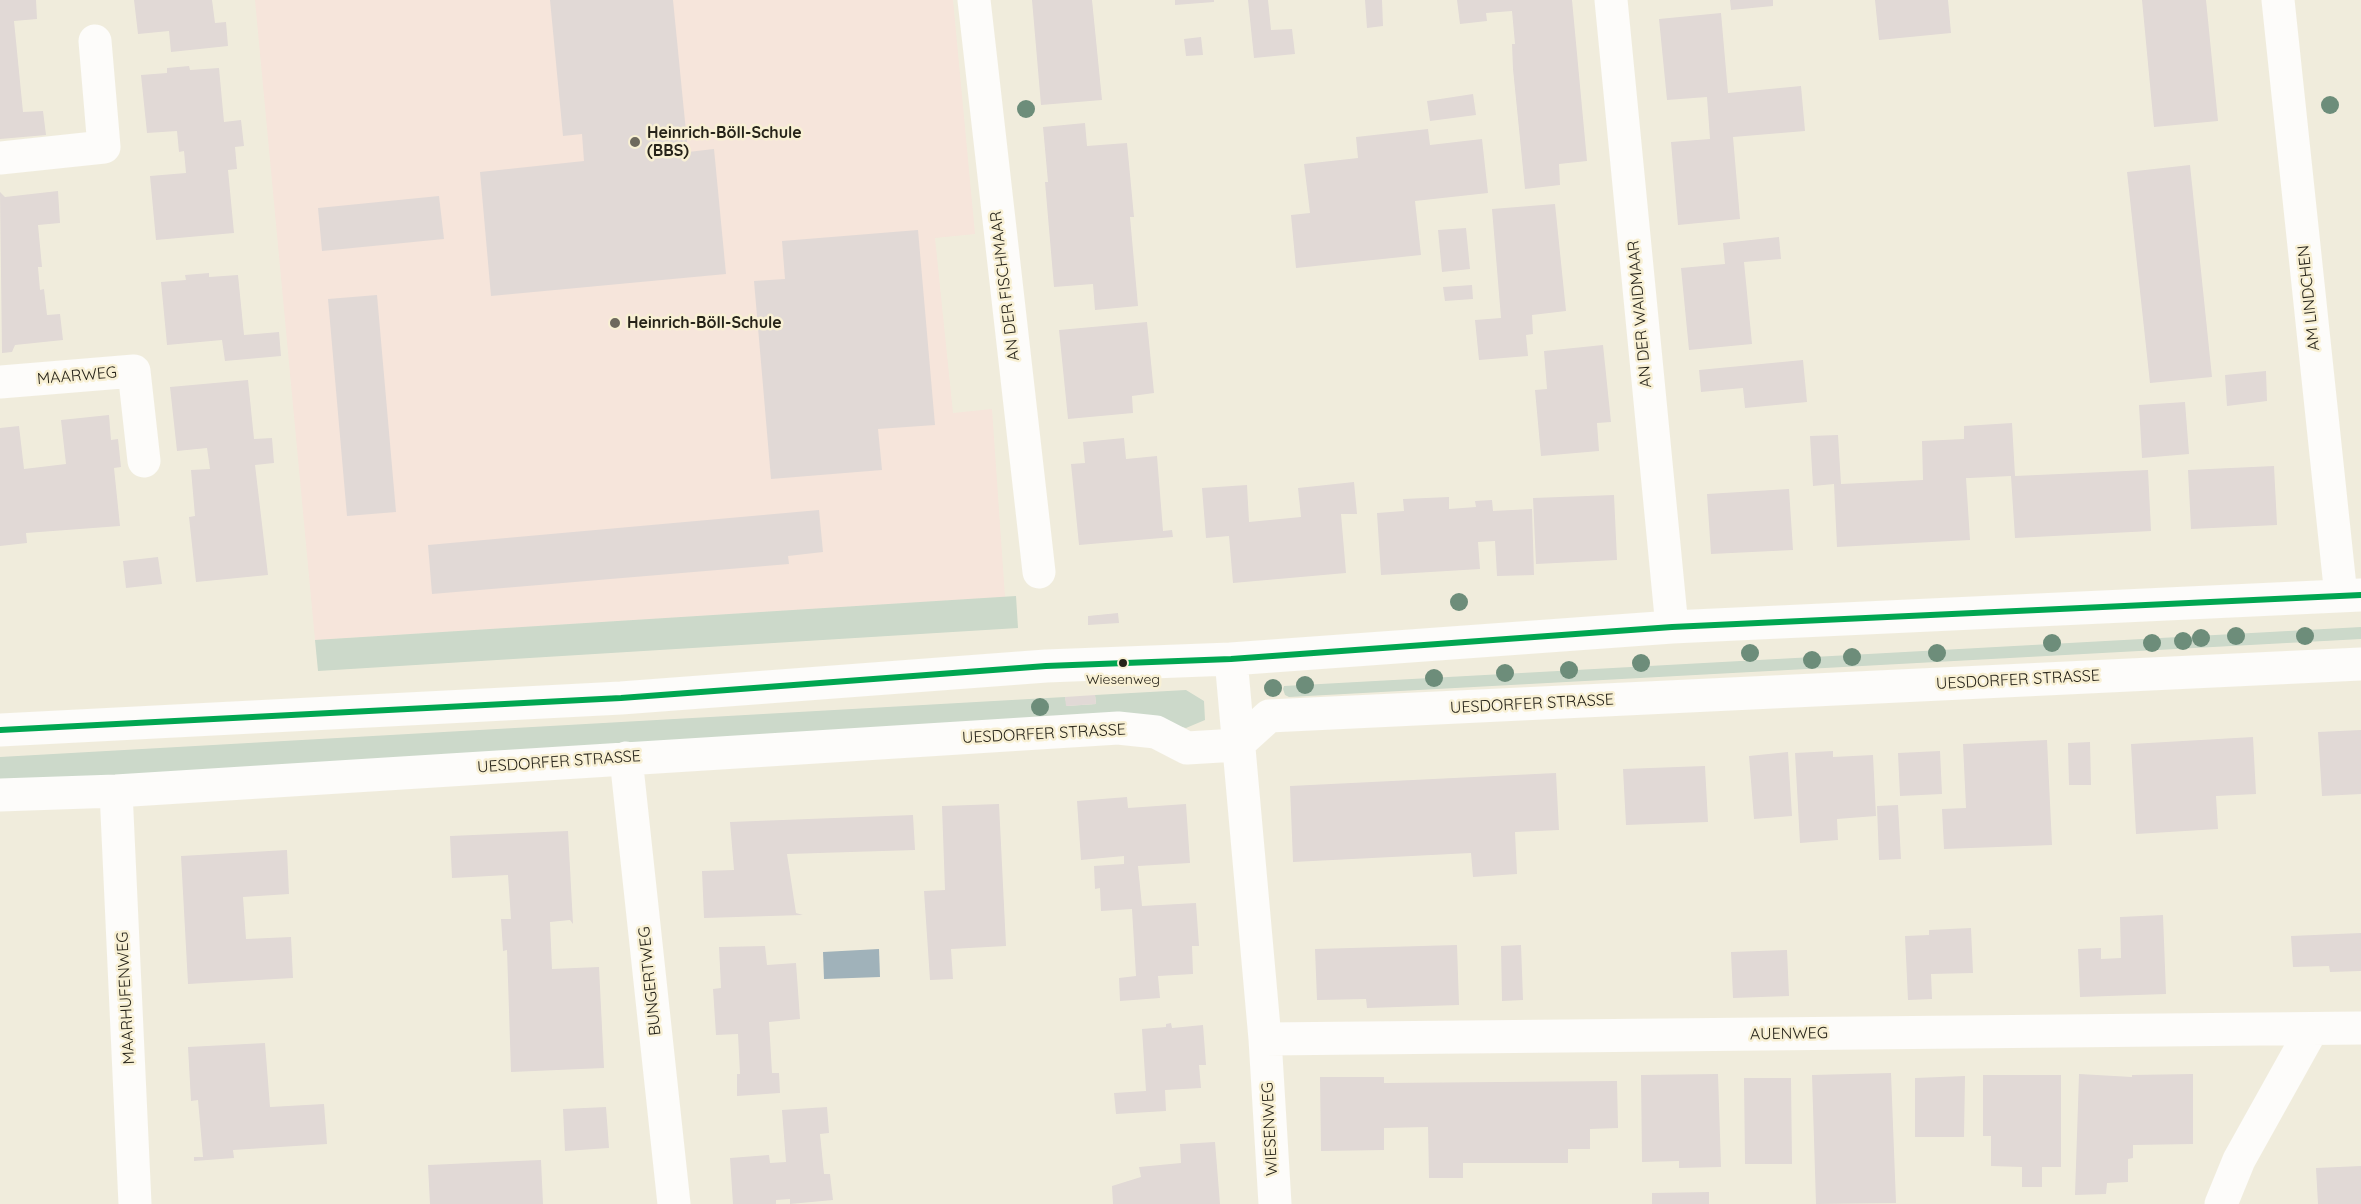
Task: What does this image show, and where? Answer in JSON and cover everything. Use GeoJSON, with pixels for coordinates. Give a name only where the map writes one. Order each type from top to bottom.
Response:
{"type":"FeatureCollection","features":[{"type":"Feature","properties":{"kind":"street","name":"AN DER FISCHMAAR"},"geometry":{"type":"LineString","coordinates":[[974,0],[1039,572]]}},
{"type":"Feature","properties":{"kind":"street","name":"AN DER WAIDMAAR"},"geometry":{"type":"LineString","coordinates":[[1611,0],[1672,627]]}},
{"type":"Feature","properties":{"kind":"street","name":"AM LINDCHEN"},"geometry":{"type":"LineString","coordinates":[[2278,0],[2351,595]]}},
{"type":"Feature","properties":{"kind":"street"},"geometry":{"type":"LineString","coordinates":[[0,158],[104,147],[95,41]]}},
{"type":"Feature","properties":{"kind":"street","name":"MAARWEG"},"geometry":{"type":"LineString","coordinates":[[0,382],[134,371],[144,461]]}},
{"type":"Feature","properties":{"kind":"street"},"geometry":{"type":"LineString","coordinates":[[0,730],[621,698],[1046,666],[1231,659],[1672,627],[2351,595]]}},
{"type":"Feature","properties":{"kind":"street","name":"WIESENWEG"},"geometry":{"type":"LineString","coordinates":[[1231,659],[1265,1039],[1275,1204]]}},
{"type":"Feature","properties":{"kind":"street","name":"UESDORFER STRASSE"},"geometry":{"type":"LineString","coordinates":[[0,795],[117,791],[1118,728],[1156,732],[1187,748],[1237,745],[1269,716],[2361,664]]}},
{"type":"Feature","properties":{"kind":"street","name":"BUNGERTWEG"},"geometry":{"type":"LineString","coordinates":[[626,758],[674,1204]]}},
{"type":"Feature","properties":{"kind":"street","name":"MAARHUFENWEG"},"geometry":{"type":"LineString","coordinates":[[117,791],[135,1204]]}},
{"type":"Feature","properties":{"kind":"street","name":"AUENWEG"},"geometry":{"type":"LineString","coordinates":[[1265,1039],[2361,1028]]}},
{"type":"Feature","properties":{"kind":"street"},"geometry":{"type":"LineString","coordinates":[[2221,1204],[2239,1160],[2312,1029]]}},
{"type":"Feature","properties":{"kind":"shaded area","name":"Heinrich-Böll-Schule"},"geometry":{"type":"Polygon","coordinates":[[[255,0],[953,0],[975,234],[935,238],[953,413],[992,409],[1005,597],[315,640],[255,0]]]}},
{"type":"Feature","properties":{"kind":"shaded area"},"geometry":{"type":"Polygon","coordinates":[[[879,949],[880,977],[824,979],[823,952],[879,949]]]}},
{"type":"Feature","properties":{"kind":"green space"},"geometry":{"type":"Polygon","coordinates":[[[1016,596],[1018,628],[318,671],[315,640],[1016,596]]]}},
{"type":"Feature","properties":{"kind":"green space"},"geometry":{"type":"Polygon","coordinates":[[[2361,627],[2361,639],[1289,697],[1285,695],[1283,689],[1284,686],[2361,627]]]}},
{"type":"Feature","properties":{"kind":"green space"},"geometry":{"type":"Polygon","coordinates":[[[1186,690],[1204,701],[1205,720],[1186,728],[1144,718],[0,782],[0,757],[1065,697],[1067,706],[1096,704],[1095,695],[1186,690]]]}},
{"type":"Feature","properties":{"kind":"building"},"geometry":{"type":"Polygon","coordinates":[[[0,0],[36,0],[37,19],[14,21],[23,112],[43,111],[46,135],[0,139],[0,0]]]}},
{"type":"Feature","properties":{"kind":"building"},"geometry":{"type":"Polygon","coordinates":[[[134,0],[212,0],[215,23],[226,22],[228,46],[171,52],[169,31],[138,34],[134,0]]]}},
{"type":"Feature","properties":{"kind":"building","name":"Heinrich-Böll-Schule (BBS)"},"geometry":{"type":"Polygon","coordinates":[[[550,0],[673,0],[688,152],[714,149],[726,274],[491,296],[480,172],[584,161],[582,134],[563,136],[550,0]]]}},
{"type":"Feature","properties":{"kind":"building"},"geometry":{"type":"Polygon","coordinates":[[[1032,0],[1092,0],[1102,100],[1041,105],[1032,0]]]}},
{"type":"Feature","properties":{"kind":"building"},"geometry":{"type":"Polygon","coordinates":[[[1175,0],[1214,0],[1214,2],[1175,5],[1175,0]]]}},
{"type":"Feature","properties":{"kind":"building"},"geometry":{"type":"Polygon","coordinates":[[[1248,0],[1268,0],[1271,30],[1292,29],[1295,54],[1254,58],[1248,0]]]}},
{"type":"Feature","properties":{"kind":"building"},"geometry":{"type":"Polygon","coordinates":[[[1365,0],[1382,0],[1383,26],[1367,28],[1365,0]]]}},
{"type":"Feature","properties":{"kind":"building"},"geometry":{"type":"Polygon","coordinates":[[[1457,0],[1572,0],[1587,161],[1559,164],[1560,185],[1525,189],[1513,69],[1512,44],[1515,44],[1512,11],[1486,13],[1487,21],[1460,24],[1457,0]]]}},
{"type":"Feature","properties":{"kind":"building"},"geometry":{"type":"Polygon","coordinates":[[[1730,0],[1773,0],[1773,6],[1731,10],[1730,0]]]}},
{"type":"Feature","properties":{"kind":"building"},"geometry":{"type":"Polygon","coordinates":[[[1875,0],[1948,0],[1951,33],[1879,40],[1875,0]]]}},
{"type":"Feature","properties":{"kind":"building"},"geometry":{"type":"Polygon","coordinates":[[[2142,0],[2206,0],[2218,121],[2154,127],[2142,0]]]}},
{"type":"Feature","properties":{"kind":"building"},"geometry":{"type":"Polygon","coordinates":[[[1721,13],[1728,93],[1801,86],[1805,131],[1733,137],[1740,219],[1678,225],[1671,142],[1710,139],[1707,97],[1667,100],[1659,19],[1721,13]]]}},
{"type":"Feature","properties":{"kind":"building"},"geometry":{"type":"Polygon","coordinates":[[[1201,37],[1203,55],[1186,56],[1184,39],[1201,37]]]}},
{"type":"Feature","properties":{"kind":"building"},"geometry":{"type":"Polygon","coordinates":[[[189,66],[190,70],[219,68],[224,122],[241,120],[244,146],[235,147],[237,169],[228,170],[234,233],[156,240],[150,176],[186,173],[184,151],[179,152],[177,131],[147,133],[141,75],[167,73],[167,68],[189,66]]]}},
{"type":"Feature","properties":{"kind":"building"},"geometry":{"type":"Polygon","coordinates":[[[1473,94],[1476,115],[1430,121],[1427,101],[1473,94]]]}},
{"type":"Feature","properties":{"kind":"building"},"geometry":{"type":"Polygon","coordinates":[[[1085,123],[1087,146],[1127,143],[1134,217],[1130,217],[1138,306],[1095,310],[1093,284],[1054,287],[1043,127],[1085,123]]]}},
{"type":"Feature","properties":{"kind":"building"},"geometry":{"type":"Polygon","coordinates":[[[1428,129],[1430,145],[1482,139],[1488,193],[1415,201],[1421,255],[1296,268],[1291,215],[1310,213],[1304,164],[1358,158],[1356,137],[1428,129]]]}},
{"type":"Feature","properties":{"kind":"building"},"geometry":{"type":"Polygon","coordinates":[[[2190,165],[2212,377],[2150,383],[2127,172],[2190,165]]]}},
{"type":"Feature","properties":{"kind":"building"},"geometry":{"type":"Polygon","coordinates":[[[58,191],[60,223],[38,225],[42,267],[38,267],[40,290],[44,289],[47,315],[60,314],[63,340],[15,345],[12,352],[2,353],[0,192],[5,197],[58,191]]]}},
{"type":"Feature","properties":{"kind":"building"},"geometry":{"type":"Polygon","coordinates":[[[439,196],[444,239],[322,251],[318,208],[439,196]]]}},
{"type":"Feature","properties":{"kind":"building"},"geometry":{"type":"Polygon","coordinates":[[[1555,204],[1566,311],[1532,315],[1533,334],[1526,335],[1528,356],[1479,360],[1475,320],[1501,318],[1492,209],[1555,204]]]}},
{"type":"Feature","properties":{"kind":"building"},"geometry":{"type":"Polygon","coordinates":[[[1466,228],[1470,269],[1442,272],[1438,230],[1466,228]]]}},
{"type":"Feature","properties":{"kind":"building"},"geometry":{"type":"Polygon","coordinates":[[[918,230],[935,425],[878,429],[882,470],[771,479],[754,281],[785,279],[782,241],[918,230]]]}},
{"type":"Feature","properties":{"kind":"building"},"geometry":{"type":"Polygon","coordinates":[[[1779,237],[1781,259],[1744,262],[1752,344],[1689,350],[1681,268],[1725,264],[1723,243],[1779,237]]]}},
{"type":"Feature","properties":{"kind":"building"},"geometry":{"type":"Polygon","coordinates":[[[209,273],[209,277],[238,275],[244,335],[279,332],[281,356],[225,361],[222,340],[167,345],[161,282],[186,280],[185,275],[209,273]]]}},
{"type":"Feature","properties":{"kind":"building"},"geometry":{"type":"Polygon","coordinates":[[[1472,285],[1473,299],[1445,301],[1443,287],[1472,285]]]}},
{"type":"Feature","properties":{"kind":"building"},"geometry":{"type":"Polygon","coordinates":[[[377,295],[396,512],[347,516],[328,299],[377,295]]]}},
{"type":"Feature","properties":{"kind":"building"},"geometry":{"type":"Polygon","coordinates":[[[1147,322],[1154,393],[1132,396],[1133,413],[1068,419],[1059,330],[1147,322]]]}},
{"type":"Feature","properties":{"kind":"building"},"geometry":{"type":"Polygon","coordinates":[[[1603,345],[1611,422],[1597,423],[1599,451],[1541,456],[1535,390],[1547,389],[1544,351],[1603,345]]]}},
{"type":"Feature","properties":{"kind":"building"},"geometry":{"type":"Polygon","coordinates":[[[1803,360],[1807,402],[1745,408],[1743,388],[1701,392],[1699,370],[1803,360]]]}},
{"type":"Feature","properties":{"kind":"building"},"geometry":{"type":"Polygon","coordinates":[[[2266,371],[2267,401],[2227,406],[2225,375],[2266,371]]]}},
{"type":"Feature","properties":{"kind":"building"},"geometry":{"type":"Polygon","coordinates":[[[248,380],[254,439],[272,438],[274,463],[255,465],[268,575],[196,582],[189,517],[195,516],[191,470],[210,469],[207,448],[177,451],[170,387],[248,380]]]}},
{"type":"Feature","properties":{"kind":"building"},"geometry":{"type":"Polygon","coordinates":[[[2185,402],[2189,454],[2142,458],[2139,405],[2185,402]]]}},
{"type":"Feature","properties":{"kind":"building"},"geometry":{"type":"Polygon","coordinates":[[[109,415],[111,440],[118,439],[121,467],[114,468],[120,526],[26,533],[27,543],[0,546],[0,428],[19,426],[24,469],[66,464],[61,420],[109,415]]]}},
{"type":"Feature","properties":{"kind":"building"},"geometry":{"type":"Polygon","coordinates":[[[2012,423],[2015,476],[2148,470],[2151,531],[2015,538],[2011,476],[1966,478],[1970,540],[1837,547],[1834,484],[1813,486],[1810,436],[1838,435],[1841,484],[1923,480],[1922,441],[1964,439],[1964,426],[2012,423]]]}},
{"type":"Feature","properties":{"kind":"building"},"geometry":{"type":"Polygon","coordinates":[[[1124,438],[1126,459],[1157,456],[1163,531],[1172,530],[1173,537],[1079,545],[1071,464],[1085,463],[1083,442],[1124,438]]]}},
{"type":"Feature","properties":{"kind":"building"},"geometry":{"type":"Polygon","coordinates":[[[2274,466],[2277,525],[2191,529],[2188,470],[2274,466]]]}},
{"type":"Feature","properties":{"kind":"building"},"geometry":{"type":"Polygon","coordinates":[[[1354,482],[1357,514],[1341,514],[1346,573],[1233,583],[1229,536],[1206,538],[1202,488],[1247,485],[1249,522],[1301,517],[1298,488],[1354,482]]]}},
{"type":"Feature","properties":{"kind":"building"},"geometry":{"type":"Polygon","coordinates":[[[1789,489],[1793,550],[1711,554],[1707,494],[1789,489]]]}},
{"type":"Feature","properties":{"kind":"building"},"geometry":{"type":"Polygon","coordinates":[[[1614,495],[1617,560],[1536,564],[1533,498],[1614,495]]]}},
{"type":"Feature","properties":{"kind":"building"},"geometry":{"type":"Polygon","coordinates":[[[1449,497],[1449,509],[1476,507],[1475,501],[1492,500],[1493,511],[1532,509],[1534,575],[1497,576],[1495,541],[1478,542],[1480,569],[1381,575],[1377,513],[1404,511],[1403,499],[1449,497]]]}},
{"type":"Feature","properties":{"kind":"building"},"geometry":{"type":"Polygon","coordinates":[[[819,510],[823,552],[788,556],[789,564],[432,594],[428,545],[819,510]]]}},
{"type":"Feature","properties":{"kind":"building"},"geometry":{"type":"Polygon","coordinates":[[[158,557],[162,584],[126,588],[123,561],[158,557]]]}},
{"type":"Feature","properties":{"kind":"building"},"geometry":{"type":"Polygon","coordinates":[[[1118,613],[1119,623],[1088,625],[1088,616],[1118,613]]]}},
{"type":"Feature","properties":{"kind":"building"},"geometry":{"type":"Polygon","coordinates":[[[1095,695],[1096,704],[1066,706],[1065,697],[1095,695]]]}},
{"type":"Feature","properties":{"kind":"building"},"geometry":{"type":"Polygon","coordinates":[[[2361,730],[2361,794],[2322,796],[2318,732],[2361,730]]]}},
{"type":"Feature","properties":{"kind":"building"},"geometry":{"type":"Polygon","coordinates":[[[2253,737],[2256,794],[2216,796],[2218,829],[2136,834],[2131,744],[2253,737]]]}},
{"type":"Feature","properties":{"kind":"building"},"geometry":{"type":"Polygon","coordinates":[[[2047,740],[2052,845],[1944,849],[1942,809],[1966,808],[1963,744],[2047,740]]]}},
{"type":"Feature","properties":{"kind":"building"},"geometry":{"type":"Polygon","coordinates":[[[2090,742],[2091,785],[2069,785],[2068,743],[2090,742]]]}},
{"type":"Feature","properties":{"kind":"building"},"geometry":{"type":"Polygon","coordinates":[[[1833,751],[1833,757],[1873,755],[1876,816],[1837,819],[1838,840],[1800,843],[1795,753],[1833,751]]]}},
{"type":"Feature","properties":{"kind":"building"},"geometry":{"type":"Polygon","coordinates":[[[1940,751],[1942,794],[1900,796],[1898,753],[1940,751]]]}},
{"type":"Feature","properties":{"kind":"building"},"geometry":{"type":"Polygon","coordinates":[[[1788,752],[1792,816],[1754,819],[1749,756],[1788,752]]]}},
{"type":"Feature","properties":{"kind":"building"},"geometry":{"type":"Polygon","coordinates":[[[1705,766],[1708,822],[1626,825],[1623,769],[1705,766]]]}},
{"type":"Feature","properties":{"kind":"building"},"geometry":{"type":"Polygon","coordinates":[[[1556,773],[1559,830],[1515,832],[1517,874],[1473,877],[1471,853],[1293,862],[1290,786],[1556,773]]]}},
{"type":"Feature","properties":{"kind":"building"},"geometry":{"type":"Polygon","coordinates":[[[1127,797],[1128,808],[1186,804],[1190,863],[1138,866],[1142,906],[1196,903],[1199,946],[1192,946],[1193,974],[1158,976],[1160,998],[1120,1001],[1119,978],[1136,976],[1132,909],[1101,911],[1100,888],[1095,889],[1094,866],[1124,864],[1124,856],[1081,860],[1077,801],[1127,797]]]}},
{"type":"Feature","properties":{"kind":"building"},"geometry":{"type":"Polygon","coordinates":[[[999,804],[1006,946],[951,949],[953,979],[930,980],[924,891],[945,890],[942,806],[999,804]]]}},
{"type":"Feature","properties":{"kind":"building"},"geometry":{"type":"Polygon","coordinates":[[[1898,805],[1901,859],[1879,860],[1877,806],[1898,805]]]}},
{"type":"Feature","properties":{"kind":"building"},"geometry":{"type":"Polygon","coordinates":[[[913,815],[915,850],[787,854],[796,913],[803,915],[704,918],[702,871],[734,870],[730,822],[913,815]]]}},
{"type":"Feature","properties":{"kind":"building"},"geometry":{"type":"Polygon","coordinates":[[[568,831],[573,924],[570,920],[550,922],[552,969],[599,967],[604,1068],[511,1072],[507,950],[503,951],[501,919],[511,919],[508,875],[452,878],[450,836],[568,831]]]}},
{"type":"Feature","properties":{"kind":"building"},"geometry":{"type":"Polygon","coordinates":[[[287,850],[289,894],[243,897],[246,939],[291,937],[293,978],[188,984],[181,856],[287,850]]]}},
{"type":"Feature","properties":{"kind":"building"},"geometry":{"type":"Polygon","coordinates":[[[2163,915],[2166,994],[2080,997],[2078,949],[2101,948],[2101,959],[2121,958],[2120,917],[2163,915]]]}},
{"type":"Feature","properties":{"kind":"building"},"geometry":{"type":"Polygon","coordinates":[[[1971,928],[1973,973],[1931,974],[1932,999],[1908,1000],[1905,936],[1929,935],[1929,930],[1971,928]]]}},
{"type":"Feature","properties":{"kind":"building"},"geometry":{"type":"Polygon","coordinates":[[[2361,933],[2361,971],[2330,972],[2329,966],[2293,967],[2291,936],[2361,933]]]}},
{"type":"Feature","properties":{"kind":"building"},"geometry":{"type":"Polygon","coordinates":[[[1457,945],[1459,1005],[1367,1008],[1366,999],[1317,1000],[1315,949],[1457,945]]]}},
{"type":"Feature","properties":{"kind":"building"},"geometry":{"type":"Polygon","coordinates":[[[1521,945],[1523,1000],[1502,1001],[1501,946],[1521,945]]]}},
{"type":"Feature","properties":{"kind":"building"},"geometry":{"type":"Polygon","coordinates":[[[765,946],[767,965],[796,963],[800,1019],[769,1022],[772,1073],[779,1073],[780,1093],[737,1096],[737,1074],[740,1074],[738,1034],[716,1035],[713,989],[721,988],[719,947],[765,946]]]}},
{"type":"Feature","properties":{"kind":"building"},"geometry":{"type":"Polygon","coordinates":[[[1787,950],[1789,996],[1733,998],[1731,952],[1787,950]]]}},
{"type":"Feature","properties":{"kind":"building"},"geometry":{"type":"Polygon","coordinates":[[[1171,1023],[1172,1028],[1203,1025],[1206,1065],[1199,1065],[1201,1088],[1165,1090],[1166,1111],[1116,1114],[1114,1093],[1146,1091],[1142,1029],[1166,1027],[1166,1024],[1171,1023]]]}},
{"type":"Feature","properties":{"kind":"building"},"geometry":{"type":"Polygon","coordinates":[[[265,1043],[270,1107],[324,1104],[327,1144],[233,1150],[234,1158],[194,1161],[194,1157],[203,1157],[198,1100],[191,1101],[188,1047],[265,1043]]]}},
{"type":"Feature","properties":{"kind":"building"},"geometry":{"type":"Polygon","coordinates":[[[1891,1073],[1896,1203],[1816,1204],[1812,1075],[1891,1073]]]}},
{"type":"Feature","properties":{"kind":"building"},"geometry":{"type":"Polygon","coordinates":[[[1718,1074],[1721,1167],[1679,1168],[1679,1161],[1642,1162],[1641,1075],[1718,1074]]]}},
{"type":"Feature","properties":{"kind":"building"},"geometry":{"type":"Polygon","coordinates":[[[2079,1074],[2132,1077],[2132,1075],[2193,1074],[2193,1144],[2133,1145],[2133,1158],[2128,1159],[2128,1182],[2107,1183],[2106,1194],[2075,1195],[2079,1074]]]}},
{"type":"Feature","properties":{"kind":"building"},"geometry":{"type":"Polygon","coordinates":[[[1983,1075],[2061,1075],[2061,1167],[2042,1167],[2042,1187],[2022,1187],[2022,1167],[1991,1166],[1991,1136],[1983,1136],[1983,1075]]]}},
{"type":"Feature","properties":{"kind":"building"},"geometry":{"type":"Polygon","coordinates":[[[1965,1076],[1964,1137],[1915,1137],[1915,1078],[1965,1076]]]}},
{"type":"Feature","properties":{"kind":"building"},"geometry":{"type":"Polygon","coordinates":[[[1320,1077],[1384,1077],[1384,1083],[1617,1081],[1618,1128],[1590,1129],[1590,1149],[1568,1149],[1568,1163],[1463,1163],[1463,1178],[1429,1178],[1428,1127],[1384,1128],[1384,1150],[1321,1151],[1320,1077]]]}},
{"type":"Feature","properties":{"kind":"building"},"geometry":{"type":"Polygon","coordinates":[[[1744,1078],[1791,1078],[1792,1164],[1745,1164],[1744,1078]]]}},
{"type":"Feature","properties":{"kind":"building"},"geometry":{"type":"Polygon","coordinates":[[[606,1107],[609,1148],[565,1151],[563,1109],[606,1107]]]}},
{"type":"Feature","properties":{"kind":"building"},"geometry":{"type":"Polygon","coordinates":[[[827,1107],[829,1133],[820,1134],[824,1174],[830,1174],[833,1200],[790,1204],[790,1199],[776,1200],[776,1204],[733,1204],[730,1158],[769,1155],[770,1163],[786,1162],[782,1110],[827,1107]]]}},
{"type":"Feature","properties":{"kind":"building"},"geometry":{"type":"Polygon","coordinates":[[[1215,1142],[1220,1204],[1113,1204],[1112,1186],[1141,1177],[1139,1167],[1181,1163],[1180,1144],[1215,1142]]]}},
{"type":"Feature","properties":{"kind":"building"},"geometry":{"type":"Polygon","coordinates":[[[541,1160],[543,1204],[430,1204],[428,1165],[541,1160]]]}},
{"type":"Feature","properties":{"kind":"building"},"geometry":{"type":"Polygon","coordinates":[[[2361,1166],[2361,1204],[2318,1204],[2316,1168],[2361,1166]]]}},
{"type":"Feature","properties":{"kind":"building"},"geometry":{"type":"Polygon","coordinates":[[[1709,1192],[1709,1204],[1652,1204],[1652,1193],[1709,1192]]]}},
{"type":"Feature","properties":{"kind":"transit line"},"geometry":{"type":"LineString","coordinates":[[0,730],[621,698],[1046,666],[1231,659],[1672,627],[2361,595]]}},
{"type":"Feature","properties":{"kind":"place","name":"Heinrich-Böll-Schule (BBS)"},"geometry":{"type":"Point","coordinates":[635,142]}},
{"type":"Feature","properties":{"kind":"place","name":"Heinrich-Böll-Schule"},"geometry":{"type":"Point","coordinates":[615,323]}},
{"type":"Feature","properties":{"kind":"place","name":"Wiesenweg"},"geometry":{"type":"Point","coordinates":[1123,663]}}]}
